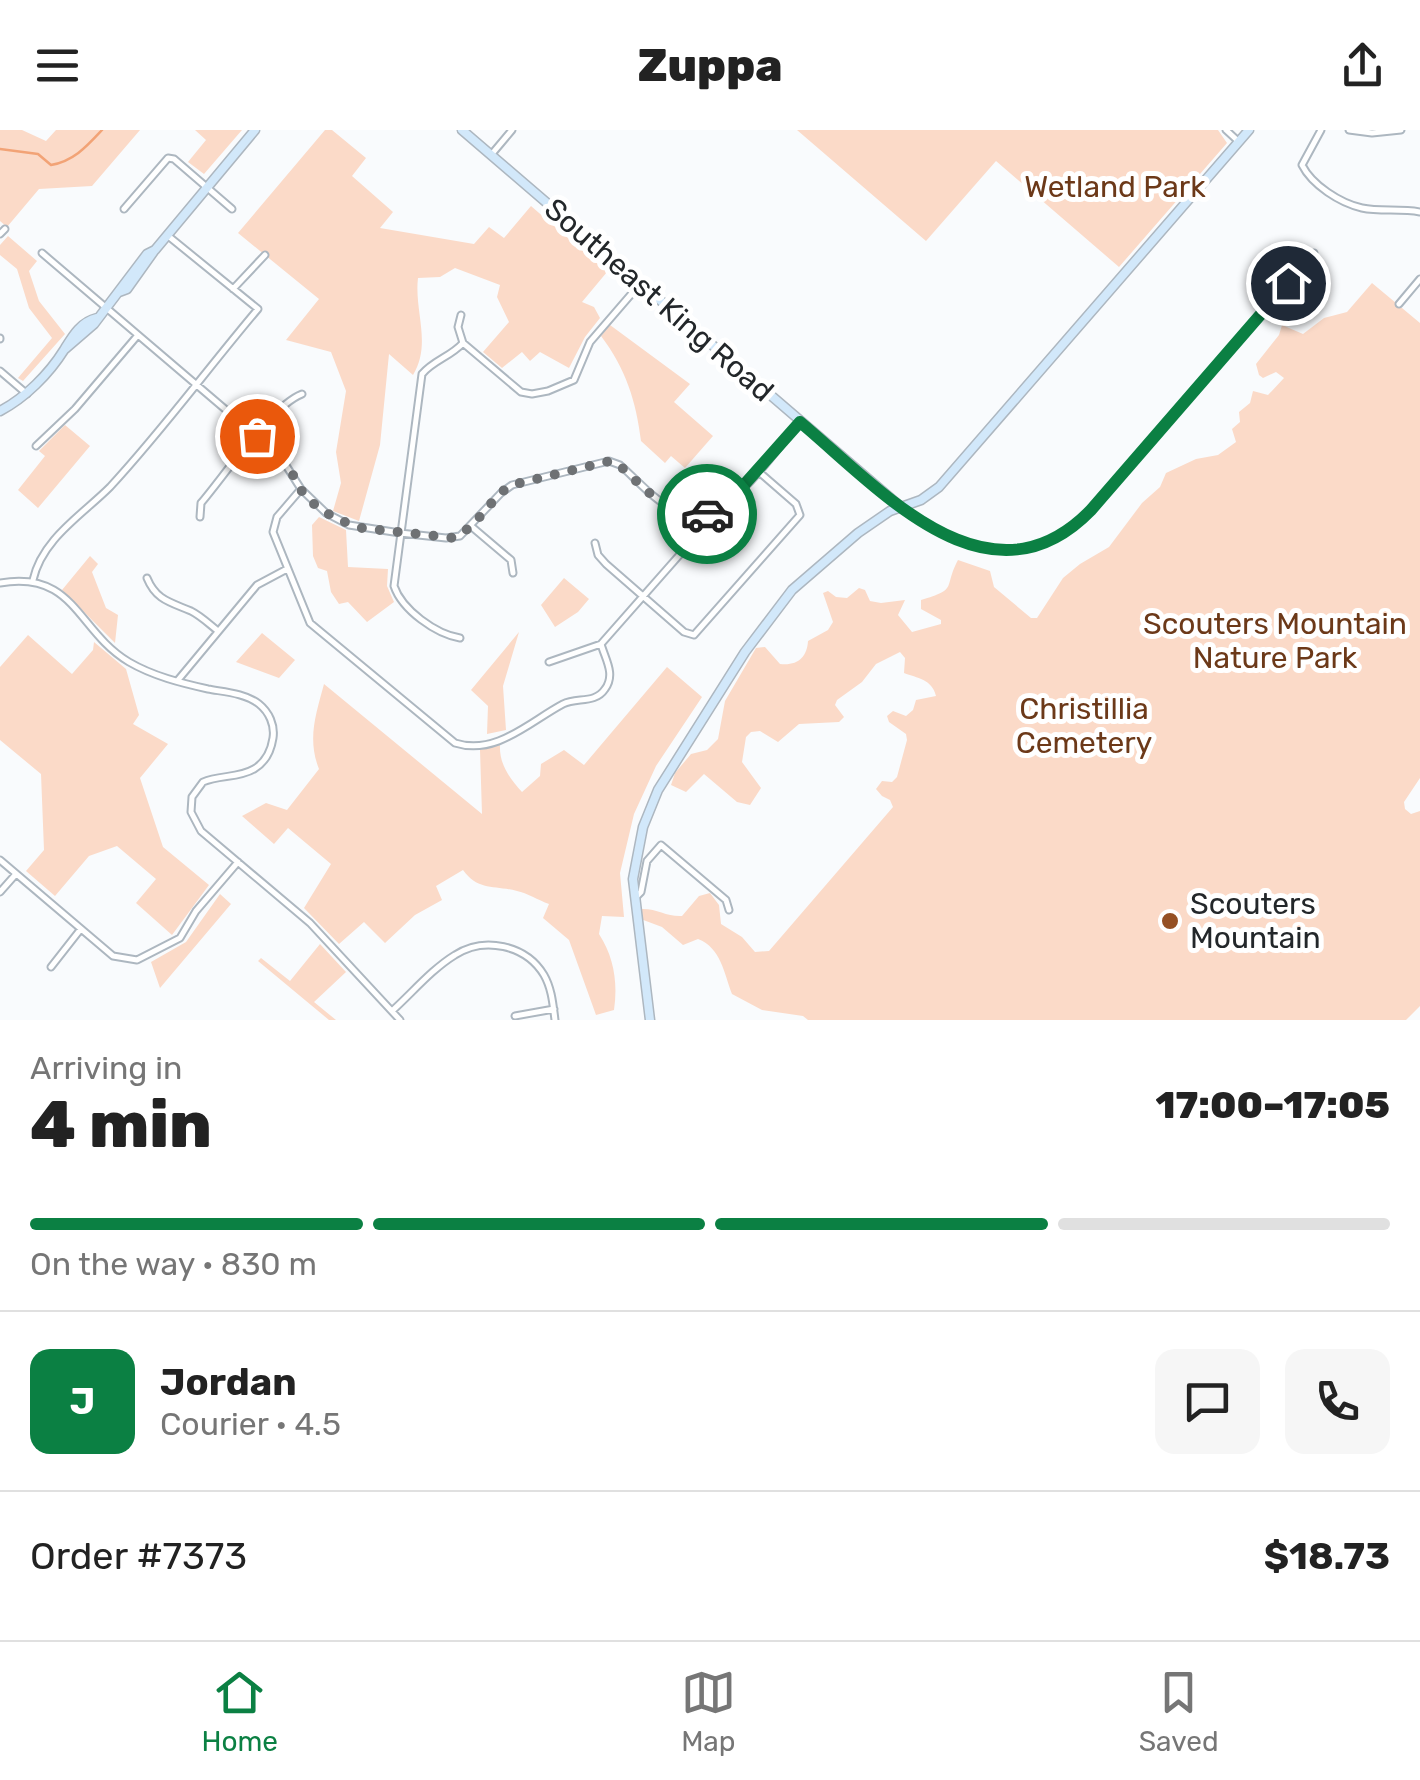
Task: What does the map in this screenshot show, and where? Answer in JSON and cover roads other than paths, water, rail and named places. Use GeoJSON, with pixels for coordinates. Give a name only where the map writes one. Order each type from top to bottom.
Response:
{"type":"FeatureCollection","features":[{"type":"Feature","properties":{"kind":"main road"},"geometry":{"type":"LineString","coordinates":[[0,411],[26,394],[82,326],[97,318],[119,292],[127,289],[255,130]]}},
{"type":"Feature","properties":{"kind":"main road","name":"Southeast King Road"},"geometry":{"type":"LineString","coordinates":[[462,130],[902,508]]}},
{"type":"Feature","properties":{"kind":"main road"},"geometry":{"type":"LineString","coordinates":[[650,1020],[633,899],[635,860],[652,802],[745,652],[780,605],[822,562],[858,532],[926,497],[942,483],[1249,130]]}},
{"type":"Feature","properties":{"kind":"street"},"geometry":{"type":"LineString","coordinates":[[491,155],[512,130]]}},
{"type":"Feature","properties":{"kind":"street"},"geometry":{"type":"LineString","coordinates":[[1226,130],[1238,141]]}},
{"type":"Feature","properties":{"kind":"street"},"geometry":{"type":"LineString","coordinates":[[1322,130],[1302,165],[1321,185],[1340,200],[1362,208],[1420,212]]}},
{"type":"Feature","properties":{"kind":"street"},"geometry":{"type":"LineString","coordinates":[[1348,130],[1400,130]]}},
{"type":"Feature","properties":{"kind":"street"},"geometry":{"type":"LineString","coordinates":[[124,209],[168,158],[174,159],[232,210]]}},
{"type":"Feature","properties":{"kind":"street"},"geometry":{"type":"LineString","coordinates":[[34,580],[43,555],[82,510],[110,486],[258,310],[167,236]]}},
{"type":"Feature","properties":{"kind":"street"},"geometry":{"type":"LineString","coordinates":[[42,253],[287,463],[300,489],[326,513],[349,525],[446,538],[460,536],[512,485],[610,461],[670,508],[699,516],[727,504],[800,422]]}},
{"type":"Feature","properties":{"kind":"street"},"geometry":{"type":"LineString","coordinates":[[234,289],[265,254]]}},
{"type":"Feature","properties":{"kind":"street"},"geometry":{"type":"LineString","coordinates":[[902,508],[945,536],[982,548],[1028,547],[1063,534],[1091,510],[1314,254]]}},
{"type":"Feature","properties":{"kind":"street"},"geometry":{"type":"LineString","coordinates":[[1399,304],[1420,279]]}},
{"type":"Feature","properties":{"kind":"street"},"geometry":{"type":"LineString","coordinates":[[461,315],[458,327],[463,343],[521,392],[532,394],[574,380],[590,342],[640,284]]}},
{"type":"Feature","properties":{"kind":"street"},"geometry":{"type":"LineString","coordinates":[[36,446],[75,410],[138,334]]}},
{"type":"Feature","properties":{"kind":"street"},"geometry":{"type":"LineString","coordinates":[[460,638],[443,635],[400,599],[394,578],[419,382],[427,368],[451,356],[463,343]]}},
{"type":"Feature","properties":{"kind":"street"},"geometry":{"type":"LineString","coordinates":[[0,371],[26,394]]}},
{"type":"Feature","properties":{"kind":"street"},"geometry":{"type":"LineString","coordinates":[[200,516],[202,503],[257,436],[283,405],[302,394]]}},
{"type":"Feature","properties":{"kind":"street"},"geometry":{"type":"LineString","coordinates":[[594,543],[598,555],[689,635],[700,630],[800,514],[796,504],[757,470]]}},
{"type":"Feature","properties":{"kind":"street"},"geometry":{"type":"LineString","coordinates":[[300,489],[277,517],[274,540],[310,622],[454,743],[462,745],[518,734],[565,702],[596,696],[604,690],[610,675],[601,644]]}},
{"type":"Feature","properties":{"kind":"street"},"geometry":{"type":"LineString","coordinates":[[548,662],[601,644],[694,537],[699,516]]}},
{"type":"Feature","properties":{"kind":"street"},"geometry":{"type":"LineString","coordinates":[[472,526],[511,560],[514,574]]}},
{"type":"Feature","properties":{"kind":"street"},"geometry":{"type":"LineString","coordinates":[[177,681],[257,585],[287,570]]}},
{"type":"Feature","properties":{"kind":"street"},"geometry":{"type":"LineString","coordinates":[[146,578],[152,592],[194,613],[218,632]]}},
{"type":"Feature","properties":{"kind":"street"},"geometry":{"type":"LineString","coordinates":[[0,584],[34,580],[76,608],[112,650],[126,660],[177,681],[247,697],[263,708],[272,722],[270,752],[260,765],[246,773],[203,782],[192,797],[190,812],[196,825],[310,923],[400,1020]]}},
{"type":"Feature","properties":{"kind":"street"},"geometry":{"type":"LineString","coordinates":[[633,899],[641,892],[647,862],[661,845],[726,900],[729,910]]}},
{"type":"Feature","properties":{"kind":"street"},"geometry":{"type":"LineString","coordinates":[[0,860],[113,956],[137,960],[180,938],[196,911],[238,862]]}},
{"type":"Feature","properties":{"kind":"street"},"geometry":{"type":"LineString","coordinates":[[0,892],[16,874]]}},
{"type":"Feature","properties":{"kind":"street"},"geometry":{"type":"LineString","coordinates":[[50,967],[80,930]]}},
{"type":"Feature","properties":{"kind":"street"},"geometry":{"type":"LineString","coordinates":[[392,1011],[452,956],[486,945],[526,956],[544,975],[555,1020]]}},
{"type":"Feature","properties":{"kind":"street"},"geometry":{"type":"LineString","coordinates":[[516,1016],[554,1009]]}},
{"type":"Feature","properties":{"kind":"waterway"},"geometry":{"type":"LineString","coordinates":[[0,149],[38,154],[51,165],[73,156],[102,130]]}},
{"type":"Feature","properties":{"kind":"place","name":"Scouters Mountain"},"geometry":{"type":"Point","coordinates":[1170,921]}},
{"type":"Feature","properties":{"kind":"park label","name":"Wetland Park"},"geometry":{"type":"Point","coordinates":[1115,187]}},
{"type":"Feature","properties":{"kind":"park label","name":"Scouters Mountain Nature Park"},"geometry":{"type":"Point","coordinates":[1275,641]}},
{"type":"Feature","properties":{"kind":"park label","name":"Christillia Cemetery"},"geometry":{"type":"Point","coordinates":[1084,726]}}]}
